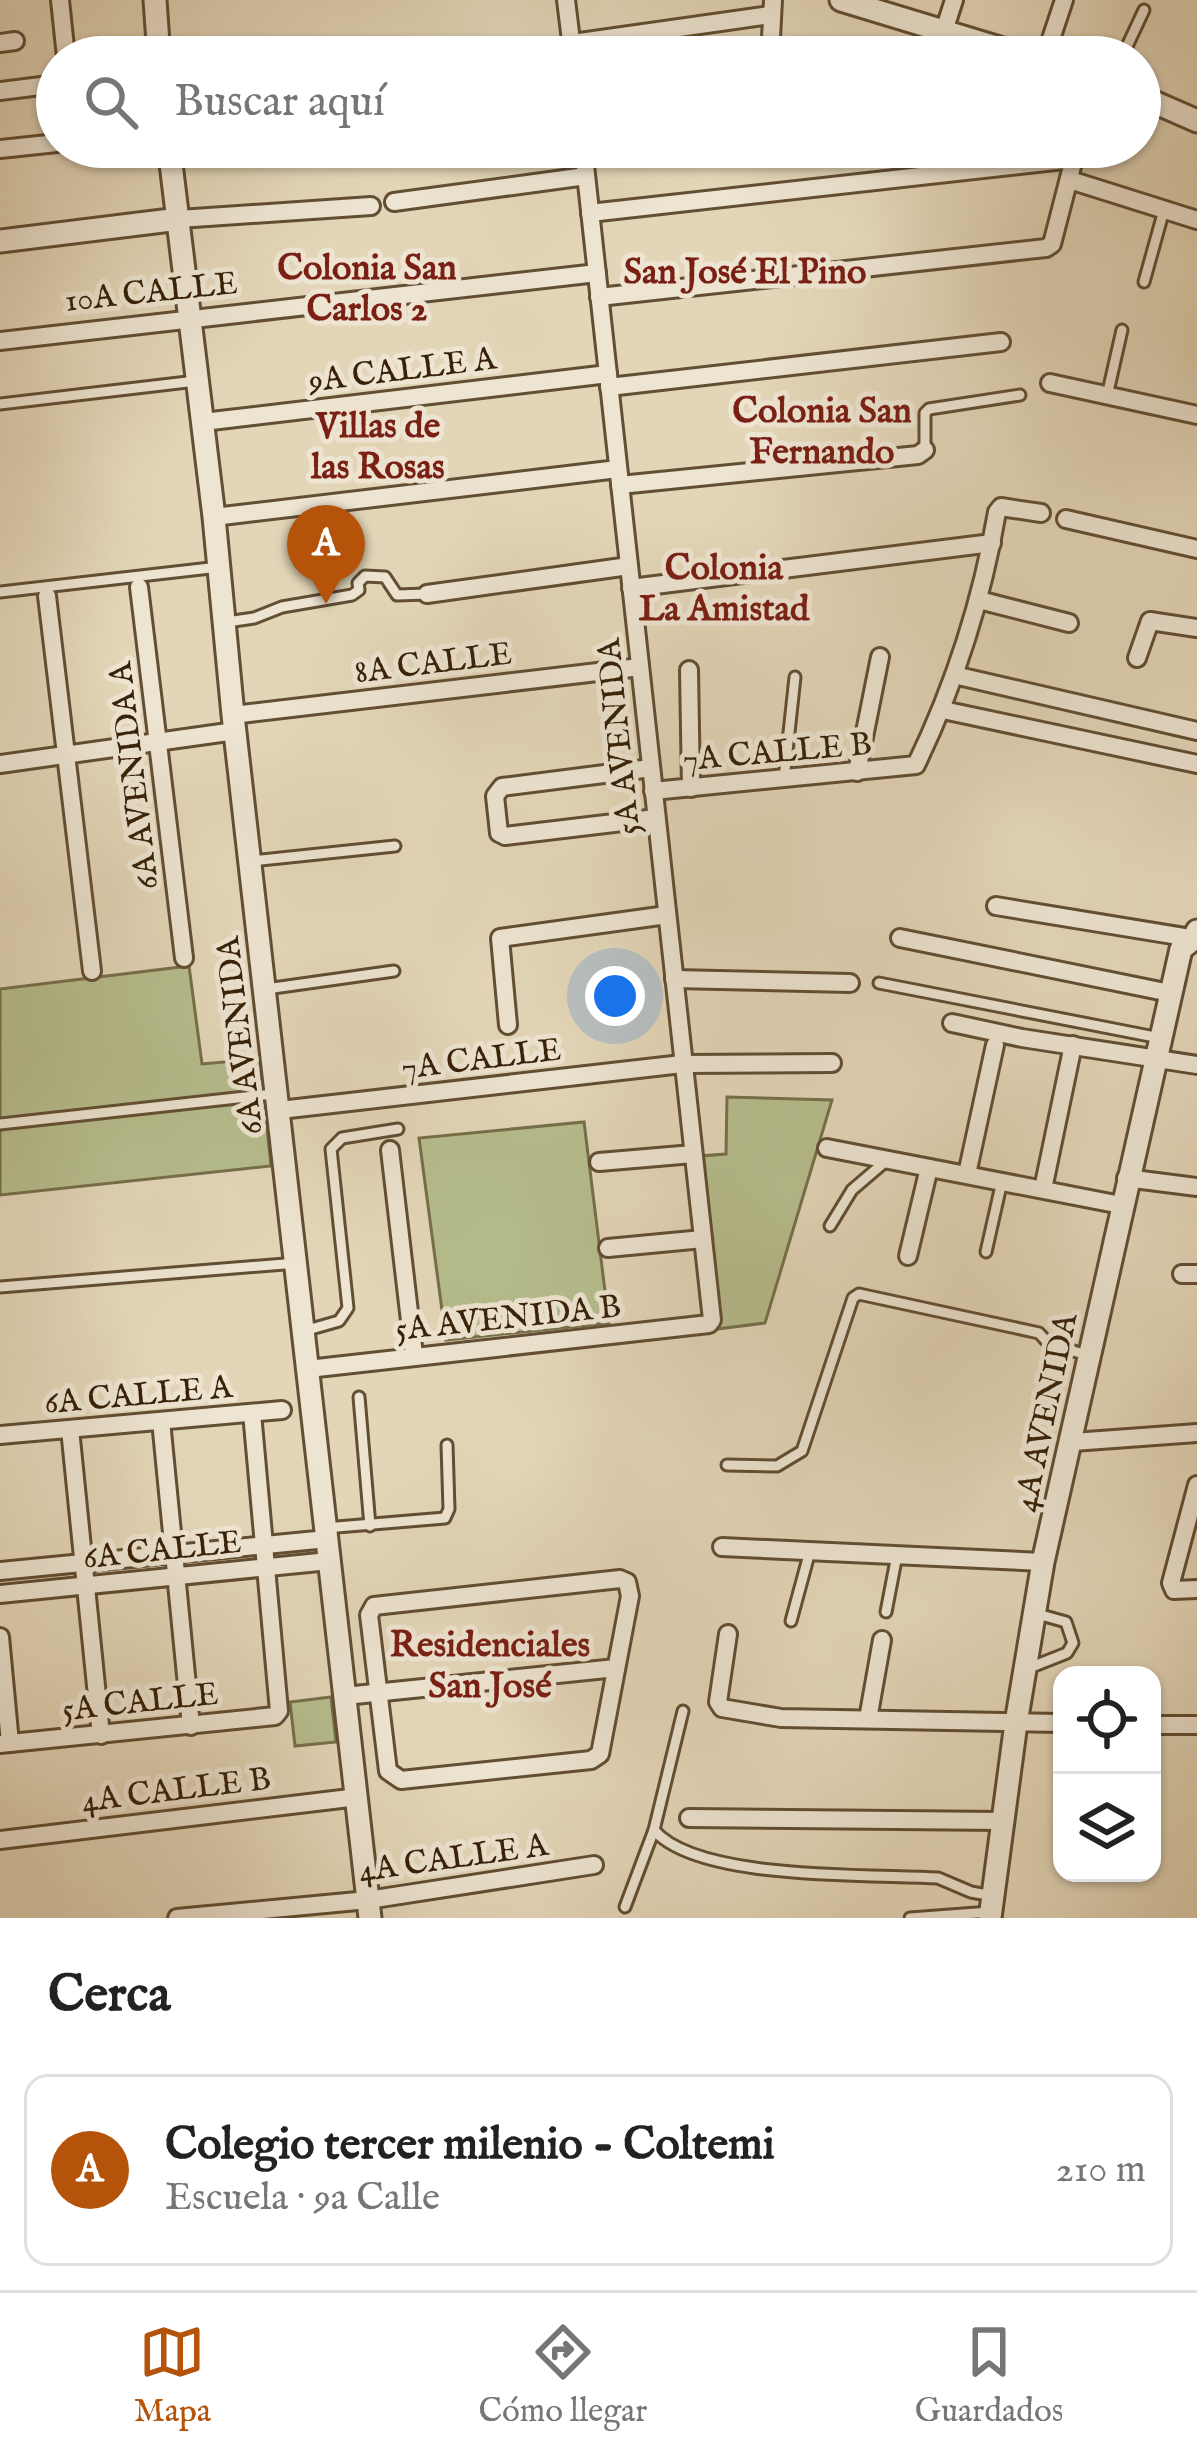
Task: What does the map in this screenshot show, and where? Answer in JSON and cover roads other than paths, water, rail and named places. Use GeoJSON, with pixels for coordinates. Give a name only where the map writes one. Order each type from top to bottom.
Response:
{"type":"FeatureCollection","features":[{"type":"Feature","properties":{"kind":"street"},"geometry":{"type":"LineString","coordinates":[[60,0],[64,36]]}},
{"type":"Feature","properties":{"kind":"street"},"geometry":{"type":"LineString","coordinates":[[155,0],[158,36]]}},
{"type":"Feature","properties":{"kind":"street"},"geometry":{"type":"LineString","coordinates":[[566,0],[573,36]]}},
{"type":"Feature","properties":{"kind":"street"},"geometry":{"type":"LineString","coordinates":[[944,32],[954,0]]}},
{"type":"Feature","properties":{"kind":"street"},"geometry":{"type":"LineString","coordinates":[[1052,36],[1064,0]]}},
{"type":"Feature","properties":{"kind":"street"},"geometry":{"type":"LineString","coordinates":[[848,1],[956,36]]}},
{"type":"Feature","properties":{"kind":"street"},"geometry":{"type":"LineString","coordinates":[[641,36],[771,8]]}},
{"type":"Feature","properties":{"kind":"street"},"geometry":{"type":"LineString","coordinates":[[0,91],[36,87]]}},
{"type":"Feature","properties":{"kind":"street"},"geometry":{"type":"LineString","coordinates":[[1161,104],[1197,119]]}},
{"type":"Feature","properties":{"kind":"street"},"geometry":{"type":"LineString","coordinates":[[0,149],[36,145]]}},
{"type":"Feature","properties":{"kind":"street","name":"6A AVENIDA"},"geometry":{"type":"LineString","coordinates":[[172,168],[369,1909]]}},
{"type":"Feature","properties":{"kind":"street","name":"5A AVENIDA"},"geometry":{"type":"LineString","coordinates":[[585,168],[712,1320]]}},
{"type":"Feature","properties":{"kind":"street"},"geometry":{"type":"LineString","coordinates":[[590,213],[954,168]]}},
{"type":"Feature","properties":{"kind":"street"},"geometry":{"type":"LineString","coordinates":[[599,297],[1046,248],[1052,244],[1072,168]]}},
{"type":"Feature","properties":{"kind":"street"},"geometry":{"type":"LineString","coordinates":[[394,202],[586,176]]}},
{"type":"Feature","properties":{"kind":"street"},"geometry":{"type":"LineString","coordinates":[[1070,180],[1197,220]]}},
{"type":"Feature","properties":{"kind":"street"},"geometry":{"type":"LineString","coordinates":[[0,242],[179,219],[371,206]]}},
{"type":"Feature","properties":{"kind":"street","name":"10A CALLE"},"geometry":{"type":"LineString","coordinates":[[0,341],[597,274]]}},
{"type":"Feature","properties":{"kind":"street","name":"9A CALLE A"},"geometry":{"type":"LineString","coordinates":[[203,422],[1001,342]]}},
{"type":"Feature","properties":{"kind":"street"},"geometry":{"type":"LineString","coordinates":[[1050,383],[1197,415]]}},
{"type":"Feature","properties":{"kind":"street"},"geometry":{"type":"LineString","coordinates":[[214,517],[619,477],[918,455],[925,450]]}},
{"type":"Feature","properties":{"kind":"street"},"geometry":{"type":"LineString","coordinates":[[1041,513],[1001,507],[979,600],[943,710],[1197,764]]}},
{"type":"Feature","properties":{"kind":"street"},"geometry":{"type":"LineString","coordinates":[[1066,519],[1197,549]]}},
{"type":"Feature","properties":{"kind":"street"},"geometry":{"type":"LineString","coordinates":[[631,588],[992,542]]}},
{"type":"Feature","properties":{"kind":"street"},"geometry":{"type":"LineString","coordinates":[[427,594],[629,566]]}},
{"type":"Feature","properties":{"kind":"street","name":"6A AVENIDA A"},"geometry":{"type":"LineString","coordinates":[[140,587],[184,958]]}},
{"type":"Feature","properties":{"kind":"street"},"geometry":{"type":"LineString","coordinates":[[47,596],[92,971]]}},
{"type":"Feature","properties":{"kind":"street"},"geometry":{"type":"LineString","coordinates":[[979,600],[1070,623]]}},
{"type":"Feature","properties":{"kind":"street"},"geometry":{"type":"LineString","coordinates":[[1137,658],[1150,621],[1197,628]]}},
{"type":"Feature","properties":{"kind":"street"},"geometry":{"type":"LineString","coordinates":[[857,772],[880,657]]}},
{"type":"Feature","properties":{"kind":"street","name":"8A CALLE"},"geometry":{"type":"LineString","coordinates":[[0,764],[158,744],[234,723],[640,667]]}},
{"type":"Feature","properties":{"kind":"street"},"geometry":{"type":"LineString","coordinates":[[689,670],[691,788]]}},
{"type":"Feature","properties":{"kind":"street"},"geometry":{"type":"LineString","coordinates":[[955,676],[1197,731]]}},
{"type":"Feature","properties":{"kind":"street","name":"7A CALLE B"},"geometry":{"type":"LineString","coordinates":[[653,791],[916,765],[943,710]]}},
{"type":"Feature","properties":{"kind":"street"},"geometry":{"type":"LineString","coordinates":[[651,768],[502,788],[495,796],[499,833],[505,836],[656,818]]}},
{"type":"Feature","properties":{"kind":"street"},"geometry":{"type":"LineString","coordinates":[[996,906],[1196,936]]}},
{"type":"Feature","properties":{"kind":"street"},"geometry":{"type":"LineString","coordinates":[[508,1025],[500,938],[667,915]]}},
{"type":"Feature","properties":{"kind":"street","name":"4A AVENIDA"},"geometry":{"type":"LineString","coordinates":[[991,1909],[1043,1562],[1180,950],[1196,936]]}},
{"type":"Feature","properties":{"kind":"street"},"geometry":{"type":"LineString","coordinates":[[900,938],[1170,993]]}},
{"type":"Feature","properties":{"kind":"street"},"geometry":{"type":"LineString","coordinates":[[674,980],[850,983]]}},
{"type":"Feature","properties":{"kind":"street"},"geometry":{"type":"LineString","coordinates":[[952,1023],[1073,1045],[1157,1049],[1197,1065]]}},
{"type":"Feature","properties":{"kind":"street"},"geometry":{"type":"LineString","coordinates":[[967,1174],[995,1045]]}},
{"type":"Feature","properties":{"kind":"street"},"geometry":{"type":"LineString","coordinates":[[1043,1189],[1073,1045]]}},
{"type":"Feature","properties":{"kind":"street","name":"7A CALLE"},"geometry":{"type":"LineString","coordinates":[[279,1102],[682,1064],[832,1063]]}},
{"type":"Feature","properties":{"kind":"street"},"geometry":{"type":"LineString","coordinates":[[827,1148],[1121,1204]]}},
{"type":"Feature","properties":{"kind":"street"},"geometry":{"type":"LineString","coordinates":[[390,1150],[414,1355]]}},
{"type":"Feature","properties":{"kind":"street"},"geometry":{"type":"LineString","coordinates":[[598,1162],[693,1154]]}},
{"type":"Feature","properties":{"kind":"street"},"geometry":{"type":"LineString","coordinates":[[908,1256],[929,1168]]}},
{"type":"Feature","properties":{"kind":"street"},"geometry":{"type":"LineString","coordinates":[[1126,1178],[1197,1187]]}},
{"type":"Feature","properties":{"kind":"street"},"geometry":{"type":"LineString","coordinates":[[608,1248],[703,1239]]}},
{"type":"Feature","properties":{"kind":"street","name":"5A AVENIDA B"},"geometry":{"type":"LineString","coordinates":[[308,1369],[709,1324],[712,1320]]}},
{"type":"Feature","properties":{"kind":"street","name":"6A CALLE A"},"geometry":{"type":"LineString","coordinates":[[0,1435],[282,1410]]}},
{"type":"Feature","properties":{"kind":"street"},"geometry":{"type":"LineString","coordinates":[[252,1413],[268,1568]]}},
{"type":"Feature","properties":{"kind":"street"},"geometry":{"type":"LineString","coordinates":[[160,1421],[191,1726]]}},
{"type":"Feature","properties":{"kind":"street"},"geometry":{"type":"LineString","coordinates":[[70,1429],[101,1735]]}},
{"type":"Feature","properties":{"kind":"street"},"geometry":{"type":"LineString","coordinates":[[1073,1442],[1197,1433]]}},
{"type":"Feature","properties":{"kind":"street"},"geometry":{"type":"LineString","coordinates":[[1197,1485],[1171,1583],[1174,1590],[1197,1589]]}},
{"type":"Feature","properties":{"kind":"street","name":"6A CALLE"},"geometry":{"type":"LineString","coordinates":[[0,1571],[327,1543]]}},
{"type":"Feature","properties":{"kind":"street","name":"6A CALLE"},"geometry":{"type":"LineString","coordinates":[[0,1594],[268,1568],[327,1543]]}},
{"type":"Feature","properties":{"kind":"street"},"geometry":{"type":"LineString","coordinates":[[722,1546],[1043,1562]]}},
{"type":"Feature","properties":{"kind":"street","name":"5A CALLE"},"geometry":{"type":"LineString","coordinates":[[5,1744],[275,1716],[280,1706],[268,1568]]}},
{"type":"Feature","properties":{"kind":"street"},"geometry":{"type":"LineString","coordinates":[[620,1579],[627,1582],[630,1596],[616,1668],[600,1754],[591,1760],[401,1780],[388,1771],[369,1615],[381,1604],[620,1579]]}},
{"type":"Feature","properties":{"kind":"street"},"geometry":{"type":"LineString","coordinates":[[728,1634],[718,1702],[722,1708],[781,1718],[1053,1723]]}},
{"type":"Feature","properties":{"kind":"street"},"geometry":{"type":"LineString","coordinates":[[0,1637],[5,1744]]}},
{"type":"Feature","properties":{"kind":"street"},"geometry":{"type":"LineString","coordinates":[[868,1719],[882,1640]]}},
{"type":"Feature","properties":{"kind":"street"},"geometry":{"type":"LineString","coordinates":[[345,1696],[616,1668]]}},
{"type":"Feature","properties":{"kind":"street"},"geometry":{"type":"LineString","coordinates":[[1161,1725],[1197,1726]]}},
{"type":"Feature","properties":{"kind":"street","name":"4A CALLE B"},"geometry":{"type":"LineString","coordinates":[[0,1840],[358,1796]]}},
{"type":"Feature","properties":{"kind":"street"},"geometry":{"type":"LineString","coordinates":[[689,1818],[1003,1821]]}},
{"type":"Feature","properties":{"kind":"street","name":"4A CALLE A"},"geometry":{"type":"LineString","coordinates":[[177,1918],[369,1909],[593,1865]]}},
{"type":"Feature","properties":{"kind":"lane"},"geometry":{"type":"LineString","coordinates":[[1132,36],[1144,10]]}},
{"type":"Feature","properties":{"kind":"lane"},"geometry":{"type":"LineString","coordinates":[[1144,282],[1164,210]]}},
{"type":"Feature","properties":{"kind":"lane"},"geometry":{"type":"LineString","coordinates":[[1108,396],[1122,330]]}},
{"type":"Feature","properties":{"kind":"lane"},"geometry":{"type":"LineString","coordinates":[[0,404],[196,382]]}},
{"type":"Feature","properties":{"kind":"lane"},"geometry":{"type":"LineString","coordinates":[[925,450],[929,409],[1020,395]]}},
{"type":"Feature","properties":{"kind":"lane"},"geometry":{"type":"LineString","coordinates":[[0,592],[219,567]]}},
{"type":"Feature","properties":{"kind":"lane"},"geometry":{"type":"LineString","coordinates":[[225,622],[352,596],[365,576],[386,577],[398,595],[427,594]]}},
{"type":"Feature","properties":{"kind":"lane"},"geometry":{"type":"LineString","coordinates":[[784,779],[795,677]]}},
{"type":"Feature","properties":{"kind":"lane"},"geometry":{"type":"LineString","coordinates":[[251,861],[395,846]]}},
{"type":"Feature","properties":{"kind":"lane"},"geometry":{"type":"LineString","coordinates":[[266,988],[394,971]]}},
{"type":"Feature","properties":{"kind":"lane"},"geometry":{"type":"LineString","coordinates":[[879,983],[1157,1049]]}},
{"type":"Feature","properties":{"kind":"lane"},"geometry":{"type":"LineString","coordinates":[[0,1124],[279,1102]]}},
{"type":"Feature","properties":{"kind":"lane"},"geometry":{"type":"LineString","coordinates":[[304,1331],[339,1321],[348,1308],[331,1148],[342,1138],[398,1129]]}},
{"type":"Feature","properties":{"kind":"lane"},"geometry":{"type":"LineString","coordinates":[[830,1226],[852,1190],[887,1160]]}},
{"type":"Feature","properties":{"kind":"lane"},"geometry":{"type":"LineString","coordinates":[[986,1252],[1002,1181]]}},
{"type":"Feature","properties":{"kind":"lane"},"geometry":{"type":"LineString","coordinates":[[0,1287],[297,1263]]}},
{"type":"Feature","properties":{"kind":"lane"},"geometry":{"type":"LineString","coordinates":[[727,1465],[777,1466],[802,1450],[853,1298],[859,1294],[1039,1333],[1049,1344],[1090,1356]]}},
{"type":"Feature","properties":{"kind":"lane"},"geometry":{"type":"LineString","coordinates":[[359,1397],[370,1526]]}},
{"type":"Feature","properties":{"kind":"lane"},"geometry":{"type":"LineString","coordinates":[[327,1543],[370,1526],[445,1518],[449,1509],[447,1444]]}},
{"type":"Feature","properties":{"kind":"lane"},"geometry":{"type":"LineString","coordinates":[[791,1621],[810,1551]]}},
{"type":"Feature","properties":{"kind":"lane"},"geometry":{"type":"LineString","coordinates":[[886,1612],[898,1555]]}},
{"type":"Feature","properties":{"kind":"lane"},"geometry":{"type":"LineString","coordinates":[[1025,1669],[1067,1653],[1073,1642],[1066,1622],[1034,1613]]}},
{"type":"Feature","properties":{"kind":"lane"},"geometry":{"type":"LineString","coordinates":[[625,1906],[654,1830],[683,1711]]}},
{"type":"Feature","properties":{"kind":"lane"},"geometry":{"type":"LineString","coordinates":[[654,1830],[664,1842],[717,1863],[938,1878],[970,1892],[991,1909]]}},
{"type":"Feature","properties":{"kind":"lane"},"geometry":{"type":"LineString","coordinates":[[910,1918],[991,1909]]}},
{"type":"Feature","properties":{"kind":"place","name":"Colegio tercer milenio - Coltemi"},"geometry":{"type":"Point","coordinates":[326,604]}},
{"type":"Feature","properties":{"kind":"district","name":"San José El Pino"},"geometry":{"type":"Point","coordinates":[745,270]}},
{"type":"Feature","properties":{"kind":"district","name":"Colonia San Carlos 2"},"geometry":{"type":"Point","coordinates":[367,286]}},
{"type":"Feature","properties":{"kind":"district","name":"Colonia San Fernando"},"geometry":{"type":"Point","coordinates":[822,430]}},
{"type":"Feature","properties":{"kind":"district","name":"Villas de las Rosas"},"geometry":{"type":"Point","coordinates":[378,444]}},
{"type":"Feature","properties":{"kind":"district","name":"Colonia La Amistad"},"geometry":{"type":"Point","coordinates":[724,586]}},
{"type":"Feature","properties":{"kind":"district","name":"Residenciales San José"},"geometry":{"type":"Point","coordinates":[490,1664]}}]}
